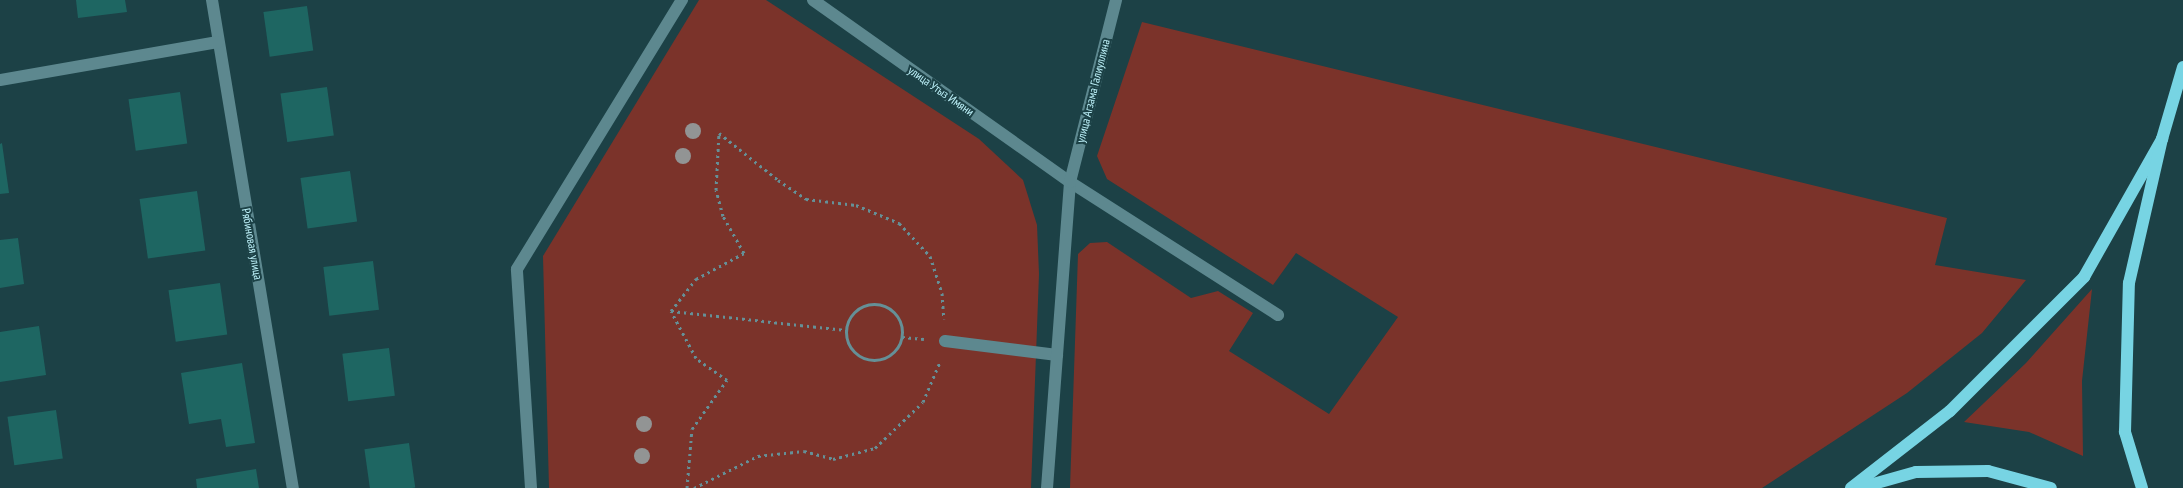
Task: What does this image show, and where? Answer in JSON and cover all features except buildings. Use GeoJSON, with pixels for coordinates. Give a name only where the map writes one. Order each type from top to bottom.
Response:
{"type":"FeatureCollection","features":[{"type":"Feature","properties":{"kind":"main road"},"geometry":{"type":"LineString","coordinates":[[2142,488],[2125,432],[2129,282],[2162,139],[2183,67]]}},
{"type":"Feature","properties":{"kind":"main road"},"geometry":{"type":"LineString","coordinates":[[1851,488],[1950,411],[2084,277],[2162,139]]}},
{"type":"Feature","properties":{"kind":"main road"},"geometry":{"type":"LineString","coordinates":[[1860,488],[1916,472],[1988,471],[2051,488]]}},
{"type":"Feature","properties":{"kind":"street","name":"Рябиновая улица"},"geometry":{"type":"LineString","coordinates":[[212,0],[293,488]]}},
{"type":"Feature","properties":{"kind":"street"},"geometry":{"type":"LineString","coordinates":[[532,488],[517,269],[682,0]]}},
{"type":"Feature","properties":{"kind":"street","name":"улица Утыз Имяни"},"geometry":{"type":"LineString","coordinates":[[813,0],[1070,182],[1278,315]]}},
{"type":"Feature","properties":{"kind":"street","name":"улица Агзама Галиуллина"},"geometry":{"type":"LineString","coordinates":[[1048,488],[1070,182],[1116,0]]}},
{"type":"Feature","properties":{"kind":"street"},"geometry":{"type":"LineString","coordinates":[[0,80],[218,42]]}},
{"type":"Feature","properties":{"kind":"street"},"geometry":{"type":"LineString","coordinates":[[945,341],[1057,355]]}},
{"type":"Feature","properties":{"kind":"path"},"geometry":{"type":"LineString","coordinates":[[671,311],[696,279],[744,253],[723,216],[716,190],[720,133],[778,180],[806,199],[856,205],[899,223],[930,256],[942,293],[945,341],[940,364],[923,402],[875,448],[834,459],[804,451],[758,456],[694,488]]}},
{"type":"Feature","properties":{"kind":"path"},"geometry":{"type":"LineString","coordinates":[[869,304],[878,304],[895,312],[903,328],[902,337],[893,353],[885,358],[866,359],[851,348],[846,330],[853,313],[869,304]]}},
{"type":"Feature","properties":{"kind":"path"},"geometry":{"type":"LineString","coordinates":[[671,311],[846,330]]}},
{"type":"Feature","properties":{"kind":"path"},"geometry":{"type":"LineString","coordinates":[[671,311],[696,358],[727,380],[692,429],[687,488]]}},
{"type":"Feature","properties":{"kind":"shaded area"},"geometry":{"type":"Polygon","coordinates":[[[699,0],[766,0],[979,139],[1023,180],[1037,225],[1039,274],[1031,488],[549,488],[543,256],[699,0]]]}},
{"type":"Feature","properties":{"kind":"shaded area"},"geometry":{"type":"Polygon","coordinates":[[[1142,22],[1947,218],[1935,265],[2026,280],[1982,333],[1907,393],[1762,488],[1070,488],[1078,254],[1090,243],[1107,242],[1191,298],[1218,291],[1253,313],[1229,351],[1329,414],[1398,317],[1296,253],[1273,285],[1107,179],[1097,156],[1142,22]]]}},
{"type":"Feature","properties":{"kind":"shaded area"},"geometry":{"type":"Polygon","coordinates":[[[2092,289],[2082,381],[2083,456],[2029,432],[1964,422],[2026,363],[2092,289]]]}}]}
